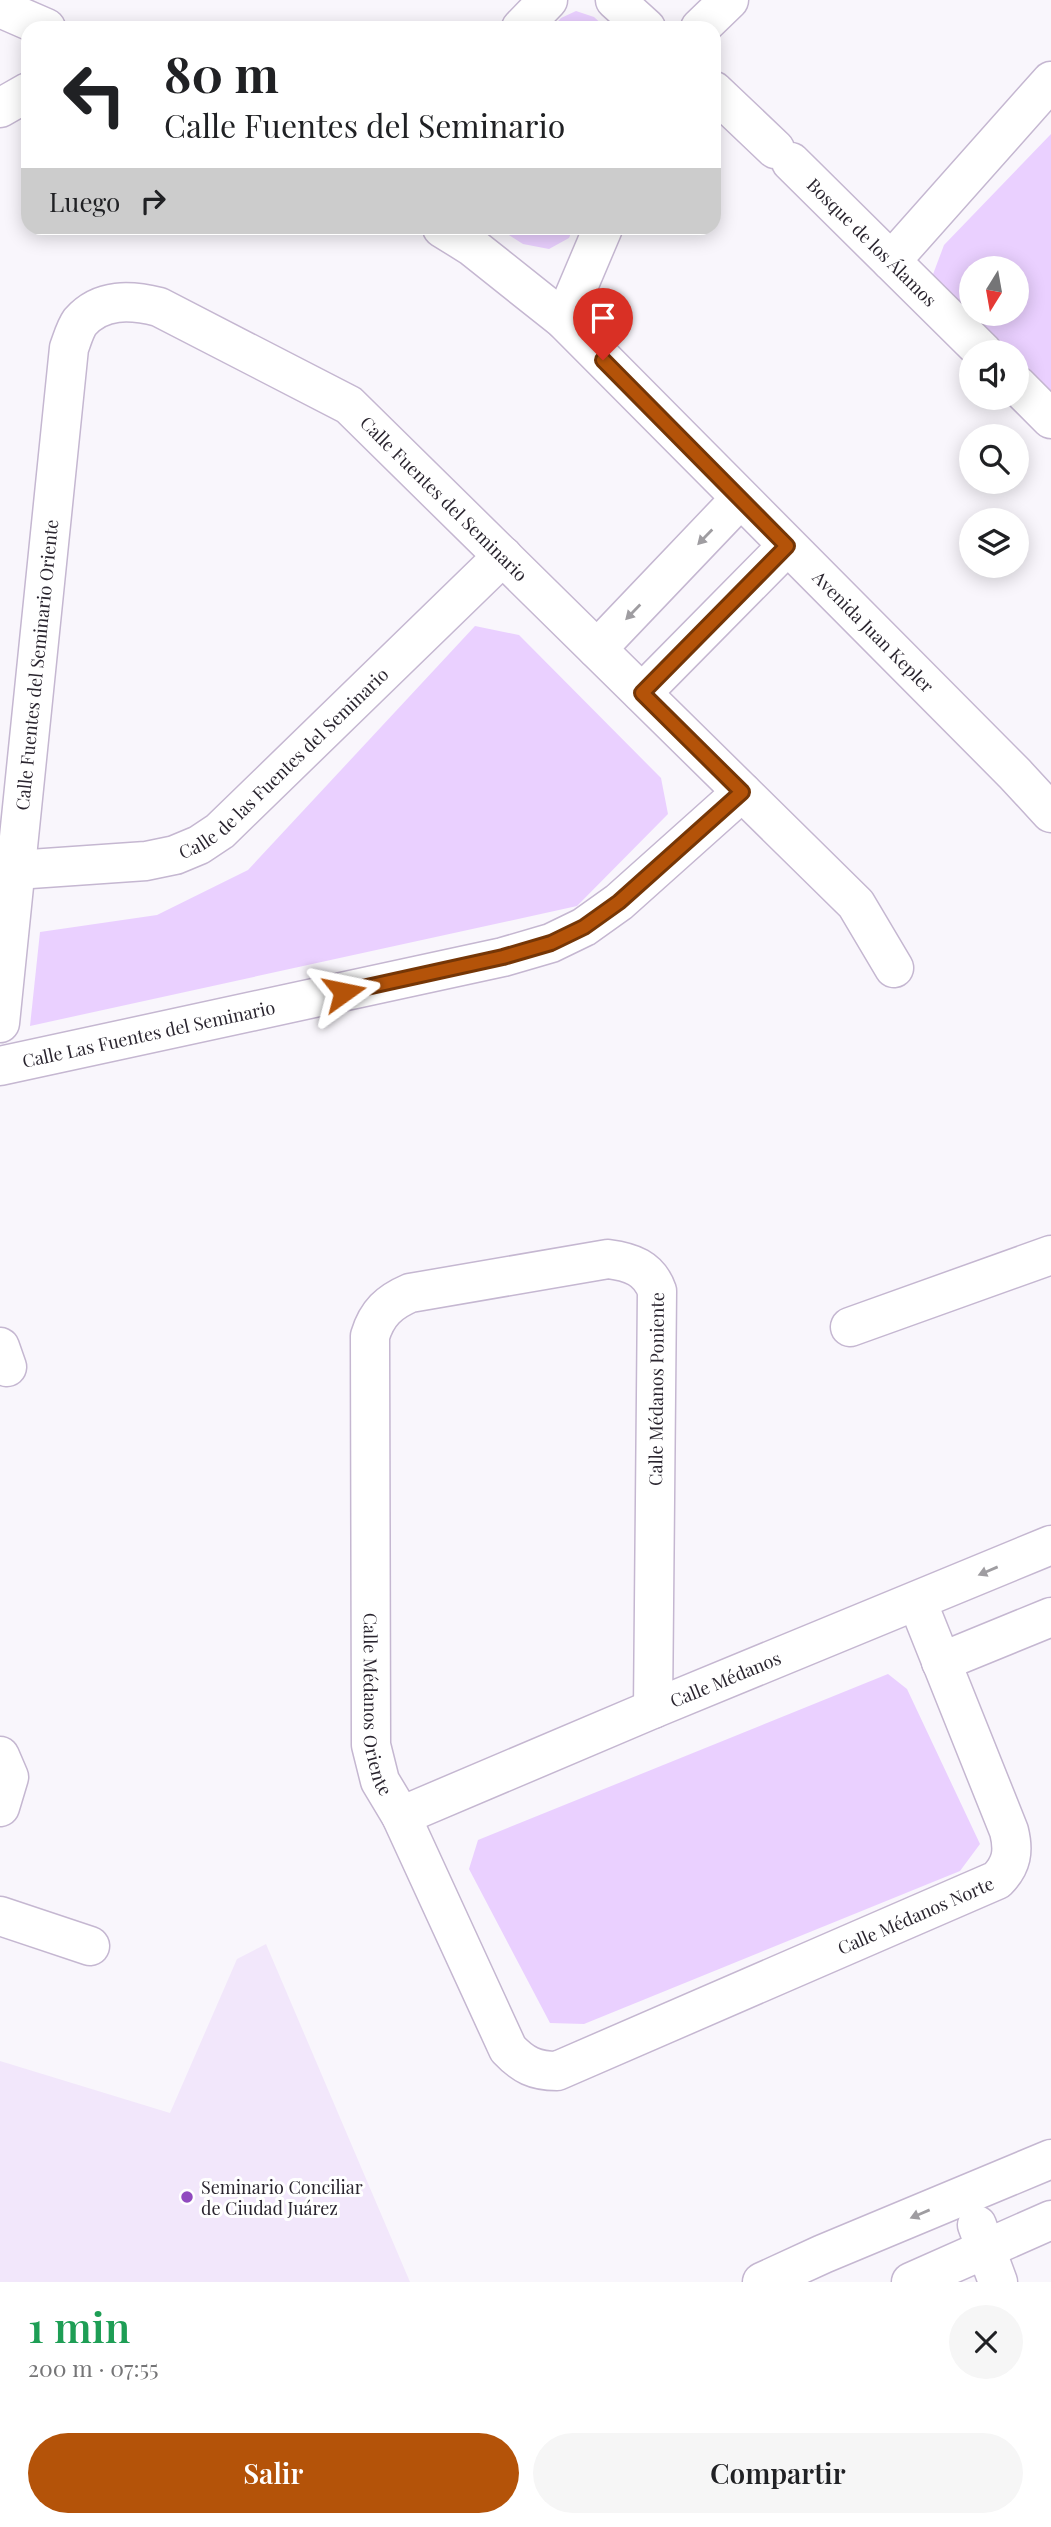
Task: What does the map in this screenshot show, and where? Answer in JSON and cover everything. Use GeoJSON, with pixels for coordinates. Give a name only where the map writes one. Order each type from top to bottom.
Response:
{"type":"FeatureCollection","features":[{"type":"Feature","properties":{"kind":"street"},"geometry":{"type":"LineString","coordinates":[[528,21],[548,0]]}},
{"type":"Feature","properties":{"kind":"street"},"geometry":{"type":"LineString","coordinates":[[615,0],[638,21]]}},
{"type":"Feature","properties":{"kind":"street"},"geometry":{"type":"LineString","coordinates":[[707,21],[729,0]]}},
{"type":"Feature","properties":{"kind":"street"},"geometry":{"type":"LineString","coordinates":[[0,8],[30,21]]}},
{"type":"Feature","properties":{"kind":"street"},"geometry":{"type":"LineString","coordinates":[[891,261],[1051,81]]}},
{"type":"Feature","properties":{"kind":"street"},"geometry":{"type":"LineString","coordinates":[[0,108],[21,96]]}},
{"type":"Feature","properties":{"kind":"street","name":"Bosque de los Álamos"},"geometry":{"type":"LineString","coordinates":[[721,97],[971,340]]}},
{"type":"Feature","properties":{"kind":"street","name":"Avenida Juan Kepler"},"geometry":{"type":"LineString","coordinates":[[453,235],[564,320],[1051,813]]}},
{"type":"Feature","properties":{"kind":"street"},"geometry":{"type":"LineString","coordinates":[[564,320],[600,235]]}},
{"type":"Feature","properties":{"kind":"street","name":"Calle Fuentes del Seminario"},"geometry":{"type":"LineString","coordinates":[[91,312],[111,303],[134,300],[159,307],[349,405],[856,904],[894,968]]}},
{"type":"Feature","properties":{"kind":"street","name":"Calle Fuentes del Seminario Oriente"},"geometry":{"type":"LineString","coordinates":[[0,1023],[69,348],[79,324],[91,312]]}},
{"type":"Feature","properties":{"kind":"street"},"geometry":{"type":"LineString","coordinates":[[1029,397],[1051,419]]}},
{"type":"Feature","properties":{"kind":"street"},"geometry":{"type":"LineString","coordinates":[[597,649],[740,499]]}},
{"type":"Feature","properties":{"kind":"street"},"geometry":{"type":"LineString","coordinates":[[642,693],[787,546]]}},
{"type":"Feature","properties":{"kind":"street","name":"Calle de las Fuentes del Seminario"},"geometry":{"type":"LineString","coordinates":[[16,870],[146,861],[176,855],[220,831],[503,556]]}},
{"type":"Feature","properties":{"kind":"street","name":"Calle Las Fuentes del Seminario"},"geometry":{"type":"LineString","coordinates":[[0,1066],[503,957],[551,943],[584,927],[619,902],[742,792]]}},
{"type":"Feature","properties":{"kind":"street"},"geometry":{"type":"LineString","coordinates":[[850,1327],[1051,1255]]}},
{"type":"Feature","properties":{"kind":"street","name":"Calle Médanos Poniente"},"geometry":{"type":"LineString","coordinates":[[410,1293],[608,1259],[637,1266],[653,1279],[657,1291],[653,1709]]}},
{"type":"Feature","properties":{"kind":"street","name":"Calle Médanos Oriente"},"geometry":{"type":"LineString","coordinates":[[410,1293],[396,1299],[384,1309],[375,1319],[370,1336],[371,1745],[380,1782],[401,1816],[509,2049],[519,2061],[531,2068],[557,2071]]}},
{"type":"Feature","properties":{"kind":"street","name":"Calle Médanos"},"geometry":{"type":"LineString","coordinates":[[401,1816],[1051,1545]]}},
{"type":"Feature","properties":{"kind":"street","name":"Calle Médanos Norte"},"geometry":{"type":"LineString","coordinates":[[557,2071],[997,1880],[1007,1871],[1013,1846],[1009,1831],[916,1601]]}},
{"type":"Feature","properties":{"kind":"street"},"geometry":{"type":"LineString","coordinates":[[941,1662],[1051,1617]]}},
{"type":"Feature","properties":{"kind":"street"},"geometry":{"type":"LineString","coordinates":[[0,1756],[9,1777],[0,1807]]}},
{"type":"Feature","properties":{"kind":"street"},"geometry":{"type":"LineString","coordinates":[[0,1916],[90,1946]]}},
{"type":"Feature","properties":{"kind":"street"},"geometry":{"type":"LineString","coordinates":[[762,2282],[1051,2159]]}},
{"type":"Feature","properties":{"kind":"street"},"geometry":{"type":"LineString","coordinates":[[965,2195],[992,2265]]}},
{"type":"Feature","properties":{"kind":"street"},"geometry":{"type":"LineString","coordinates":[[911,2282],[992,2265],[1051,2220]]}},
{"type":"Feature","properties":{"kind":"shaded area"},"geometry":{"type":"Polygon","coordinates":[[[576,11],[598,21],[558,21],[576,11]]]}},
{"type":"Feature","properties":{"kind":"shaded area"},"geometry":{"type":"Polygon","coordinates":[[[1051,134],[1051,399],[1029,376],[1029,340],[993,340],[980,326],[1029,326],[1029,256],[959,256],[959,305],[932,277],[944,245],[1051,134]]]}},
{"type":"Feature","properties":{"kind":"shaded area"},"geometry":{"type":"Polygon","coordinates":[[[509,235],[570,235],[549,249],[523,244],[509,235]]]}},
{"type":"Feature","properties":{"kind":"shaded area"},"geometry":{"type":"Polygon","coordinates":[[[475,626],[519,635],[661,778],[668,814],[577,906],[30,1026],[40,932],[157,915],[248,870],[475,626]]]}},
{"type":"Feature","properties":{"kind":"shaded area"},"geometry":{"type":"Polygon","coordinates":[[[888,1674],[907,1689],[980,1844],[960,1871],[584,2024],[550,2023],[469,1869],[478,1840],[888,1674]]]}},
{"type":"Feature","properties":{"kind":"shaded area","name":"Seminario Conciliar de Ciudad Juárez"},"geometry":{"type":"Polygon","coordinates":[[[266,1944],[410,2282],[0,2282],[0,2061],[170,2113],[237,1959],[266,1944]]]}},
{"type":"Feature","properties":{"kind":"place","name":"Seminario Conciliar de Ciudad Juárez"},"geometry":{"type":"Point","coordinates":[187,2197]}},
{"type":"Feature","properties":{"kind":"route"},"geometry":{"type":"LineString","coordinates":[[344,992],[503,957],[551,943],[584,927],[619,902],[742,792],[642,693],[787,546],[603,360]]}}]}
